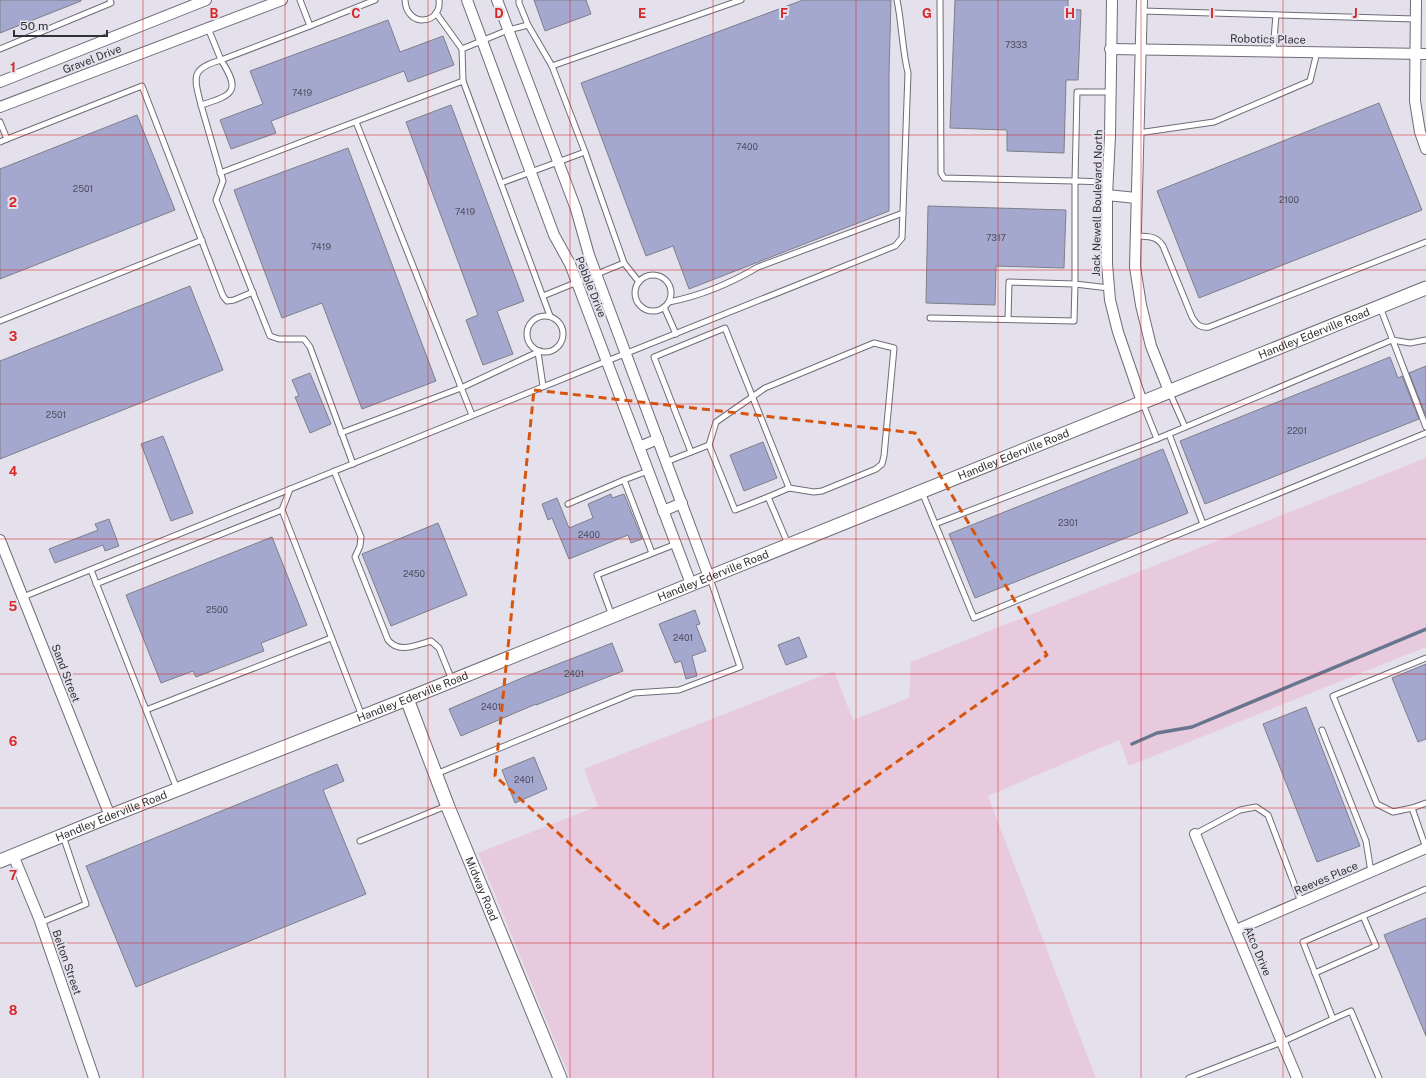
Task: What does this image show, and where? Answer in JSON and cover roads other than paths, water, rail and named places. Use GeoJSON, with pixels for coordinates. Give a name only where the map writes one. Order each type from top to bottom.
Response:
{"type":"FeatureCollection","features":[{"type":"Feature","properties":{"kind":"main road","name":"Handley Ederville Road"},"geometry":{"type":"LineString","coordinates":[[0,861],[452,681],[1426,288]]}},
{"type":"Feature","properties":{"kind":"main road","name":"Midway Road"},"geometry":{"type":"LineString","coordinates":[[407,699],[448,806],[560,1078]]}},
{"type":"Feature","properties":{"kind":"street","name":"Gravel Drive"},"geometry":{"type":"LineString","coordinates":[[0,82],[206,0]]}},
{"type":"Feature","properties":{"kind":"street","name":"Gravel Drive"},"geometry":{"type":"LineString","coordinates":[[0,108],[282,0]]}},
{"type":"Feature","properties":{"kind":"street","name":"Pebble Drive"},"geometry":{"type":"LineString","coordinates":[[467,0],[554,235],[570,264],[691,584]]}},
{"type":"Feature","properties":{"kind":"street","name":"Pebble Drive"},"geometry":{"type":"LineString","coordinates":[[497,0],[576,208],[588,255],[709,577]]}},
{"type":"Feature","properties":{"kind":"street","name":"Jack Newell Boulevard North"},"geometry":{"type":"LineString","coordinates":[[1112,0],[1107,195],[1107,264],[1110,300],[1118,332],[1142,402]]}},
{"type":"Feature","properties":{"kind":"street"},"geometry":{"type":"LineString","coordinates":[[1142,0],[1135,267],[1141,305],[1151,346],[1169,391]]}},
{"type":"Feature","properties":{"kind":"street"},"geometry":{"type":"LineString","coordinates":[[1416,0],[1414,53],[1415,101],[1420,132],[1426,149]]}},
{"type":"Feature","properties":{"kind":"street","name":"Robotics Place"},"geometry":{"type":"LineString","coordinates":[[1110,48],[1426,54]]}},
{"type":"Feature","properties":{"kind":"street"},"geometry":{"type":"LineString","coordinates":[[1107,195],[1136,198]]}},
{"type":"Feature","properties":{"kind":"street"},"geometry":{"type":"LineString","coordinates":[[639,447],[658,439]]}},
{"type":"Feature","properties":{"kind":"street"},"geometry":{"type":"LineString","coordinates":[[663,511],[682,503]]}},
{"type":"Feature","properties":{"kind":"street","name":"Sand Street"},"geometry":{"type":"LineString","coordinates":[[0,540],[110,816]]}},
{"type":"Feature","properties":{"kind":"street","name":"Atco Drive"},"geometry":{"type":"LineString","coordinates":[[1196,834],[1297,1078]]}},
{"type":"Feature","properties":{"kind":"street","name":"Reeves Place"},"geometry":{"type":"LineString","coordinates":[[1236,930],[1426,848]]}},
{"type":"Feature","properties":{"kind":"street","name":"Belton Street"},"geometry":{"type":"LineString","coordinates":[[13,856],[40,923],[94,1078]]}},
{"type":"Feature","properties":{"kind":"lane"},"geometry":{"type":"LineString","coordinates":[[0,49],[111,3],[110,0]]}},
{"type":"Feature","properties":{"kind":"lane"},"geometry":{"type":"LineString","coordinates":[[300,0],[310,26]]}},
{"type":"Feature","properties":{"kind":"lane"},"geometry":{"type":"LineString","coordinates":[[352,464],[310,347],[304,339],[279,339],[270,336],[216,200],[222,181],[196,84],[196,77],[198,71],[203,66],[375,0]]}},
{"type":"Feature","properties":{"kind":"lane"},"geometry":{"type":"LineString","coordinates":[[405,0],[407,12],[416,19],[427,19],[436,13],[439,8],[439,0]]}},
{"type":"Feature","properties":{"kind":"lane"},"geometry":{"type":"LineString","coordinates":[[519,0],[528,25],[552,66],[624,263],[639,282]]}},
{"type":"Feature","properties":{"kind":"lane"},"geometry":{"type":"LineString","coordinates":[[552,66],[741,0]]}},
{"type":"Feature","properties":{"kind":"lane"},"geometry":{"type":"LineString","coordinates":[[23,597],[543,386],[895,246],[902,238],[908,73],[904,55],[901,19],[897,0]]}},
{"type":"Feature","properties":{"kind":"lane"},"geometry":{"type":"LineString","coordinates":[[940,0],[941,173],[944,178],[1108,182]]}},
{"type":"Feature","properties":{"kind":"lane"},"geometry":{"type":"LineString","coordinates":[[1142,11],[1416,19]]}},
{"type":"Feature","properties":{"kind":"lane"},"geometry":{"type":"LineString","coordinates":[[436,13],[462,49],[464,82],[550,316]]}},
{"type":"Feature","properties":{"kind":"lane"},"geometry":{"type":"LineString","coordinates":[[1273,51],[1276,15]]}},
{"type":"Feature","properties":{"kind":"lane"},"geometry":{"type":"LineString","coordinates":[[462,49],[508,30],[528,25]]}},
{"type":"Feature","properties":{"kind":"lane"},"geometry":{"type":"LineString","coordinates":[[201,104],[224,98],[232,89],[233,83],[221,60],[208,28]]}},
{"type":"Feature","properties":{"kind":"lane"},"geometry":{"type":"LineString","coordinates":[[1138,133],[1214,122],[1310,82],[1317,52]]}},
{"type":"Feature","properties":{"kind":"lane"},"geometry":{"type":"LineString","coordinates":[[220,174],[464,82]]}},
{"type":"Feature","properties":{"kind":"lane"},"geometry":{"type":"LineString","coordinates":[[0,142],[142,86],[202,240],[222,296],[228,301],[253,292]]}},
{"type":"Feature","properties":{"kind":"lane"},"geometry":{"type":"LineString","coordinates":[[930,318],[1074,321],[1077,92],[1110,92]]}},
{"type":"Feature","properties":{"kind":"lane"},"geometry":{"type":"LineString","coordinates":[[0,122],[7,139]]}},
{"type":"Feature","properties":{"kind":"lane"},"geometry":{"type":"LineString","coordinates":[[356,122],[472,415]]}},
{"type":"Feature","properties":{"kind":"lane"},"geometry":{"type":"LineString","coordinates":[[501,183],[584,152]]}},
{"type":"Feature","properties":{"kind":"lane"},"geometry":{"type":"LineString","coordinates":[[669,302],[686,299],[738,279],[758,267],[903,213]]}},
{"type":"Feature","properties":{"kind":"lane"},"geometry":{"type":"LineString","coordinates":[[1136,236],[1153,237],[1159,240],[1163,246],[1192,317],[1196,325],[1202,328],[1210,327],[1426,242]]}},
{"type":"Feature","properties":{"kind":"lane"},"geometry":{"type":"LineString","coordinates":[[0,321],[202,240]]}},
{"type":"Feature","properties":{"kind":"lane"},"geometry":{"type":"LineString","coordinates":[[543,296],[624,263]]}},
{"type":"Feature","properties":{"kind":"lane"},"geometry":{"type":"LineString","coordinates":[[654,275],[664,279],[670,287],[671,293],[669,302],[664,307],[654,311],[643,307],[639,303],[636,293],[639,282],[648,276],[654,275]]}},
{"type":"Feature","properties":{"kind":"lane"},"geometry":{"type":"LineString","coordinates":[[1008,319],[1009,282],[1075,284],[1109,288]]}},
{"type":"Feature","properties":{"kind":"lane"},"geometry":{"type":"LineString","coordinates":[[664,307],[676,334]]}},
{"type":"Feature","properties":{"kind":"lane"},"geometry":{"type":"LineString","coordinates":[[1380,307],[1426,427]]}},
{"type":"Feature","properties":{"kind":"lane"},"geometry":{"type":"LineString","coordinates":[[341,433],[461,388],[539,352],[552,351],[557,348],[563,339],[564,333],[560,322],[550,316],[539,316],[530,323],[528,329],[528,340],[539,352],[543,386]]}},
{"type":"Feature","properties":{"kind":"lane"},"geometry":{"type":"LineString","coordinates":[[691,452],[654,357],[725,328],[789,488]]}},
{"type":"Feature","properties":{"kind":"lane"},"geometry":{"type":"LineString","coordinates":[[935,524],[1157,439],[1392,340],[1410,343],[1426,340]]}},
{"type":"Feature","properties":{"kind":"lane"},"geometry":{"type":"LineString","coordinates":[[874,342],[894,348],[884,456],[882,464],[876,469],[822,491],[814,492],[789,488],[735,510],[709,445],[716,422],[765,388],[874,342]]}},
{"type":"Feature","properties":{"kind":"lane"},"geometry":{"type":"LineString","coordinates":[[1169,391],[1185,427]]}},
{"type":"Feature","properties":{"kind":"lane"},"geometry":{"type":"LineString","coordinates":[[1142,402],[1157,439]]}},
{"type":"Feature","properties":{"kind":"lane"},"geometry":{"type":"LineString","coordinates":[[922,491],[974,618],[1426,433]]}},
{"type":"Feature","properties":{"kind":"lane"},"geometry":{"type":"LineString","coordinates":[[1169,434],[1203,524]]}},
{"type":"Feature","properties":{"kind":"lane"},"geometry":{"type":"LineString","coordinates":[[666,462],[709,445]]}},
{"type":"Feature","properties":{"kind":"lane"},"geometry":{"type":"LineString","coordinates":[[334,471],[361,537],[360,546],[355,557],[388,640],[392,645],[404,648],[431,641],[439,648],[452,681]]}},
{"type":"Feature","properties":{"kind":"lane"},"geometry":{"type":"LineString","coordinates":[[568,504],[648,471]]}},
{"type":"Feature","properties":{"kind":"lane"},"geometry":{"type":"LineString","coordinates":[[624,480],[652,553]]}},
{"type":"Feature","properties":{"kind":"lane"},"geometry":{"type":"LineString","coordinates":[[290,489],[282,510],[362,717]]}},
{"type":"Feature","properties":{"kind":"lane"},"geometry":{"type":"LineString","coordinates":[[768,497],[788,545]]}},
{"type":"Feature","properties":{"kind":"lane"},"geometry":{"type":"LineString","coordinates":[[96,584],[282,510]]}},
{"type":"Feature","properties":{"kind":"lane"},"geometry":{"type":"LineString","coordinates":[[612,616],[596,575],[676,544]]}},
{"type":"Feature","properties":{"kind":"lane"},"geometry":{"type":"LineString","coordinates":[[91,570],[177,790]]}},
{"type":"Feature","properties":{"kind":"lane"},"geometry":{"type":"LineString","coordinates":[[436,774],[634,693],[679,690],[740,667],[709,577]]}},
{"type":"Feature","properties":{"kind":"lane"},"geometry":{"type":"LineString","coordinates":[[146,710],[331,638]]}},
{"type":"Feature","properties":{"kind":"lane"},"geometry":{"type":"LineString","coordinates":[[1426,658],[1333,696],[1377,804],[1393,812],[1426,803]]}},
{"type":"Feature","properties":{"kind":"lane"},"geometry":{"type":"LineString","coordinates":[[1322,730],[1366,841],[1371,872]]}},
{"type":"Feature","properties":{"kind":"lane"},"geometry":{"type":"LineString","coordinates":[[360,841],[448,806]]}},
{"type":"Feature","properties":{"kind":"lane"},"geometry":{"type":"LineString","coordinates":[[1196,834],[1240,810],[1256,807],[1268,815],[1300,902]]}},
{"type":"Feature","properties":{"kind":"lane"},"geometry":{"type":"LineString","coordinates":[[1412,808],[1426,848]]}},
{"type":"Feature","properties":{"kind":"lane"},"geometry":{"type":"LineString","coordinates":[[40,923],[86,904],[63,835]]}},
{"type":"Feature","properties":{"kind":"lane"},"geometry":{"type":"LineString","coordinates":[[1333,1019],[1303,942],[1426,889]]}},
{"type":"Feature","properties":{"kind":"lane"},"geometry":{"type":"LineString","coordinates":[[1315,973],[1376,946],[1363,916]]}},
{"type":"Feature","properties":{"kind":"lane"},"geometry":{"type":"LineString","coordinates":[[1189,1078],[1282,1042],[1352,1011],[1380,1078]]}},
{"type":"Feature","properties":{"kind":"waterway"},"geometry":{"type":"LineString","coordinates":[[1132,744],[1157,733],[1192,727],[1426,629]]}}]}
